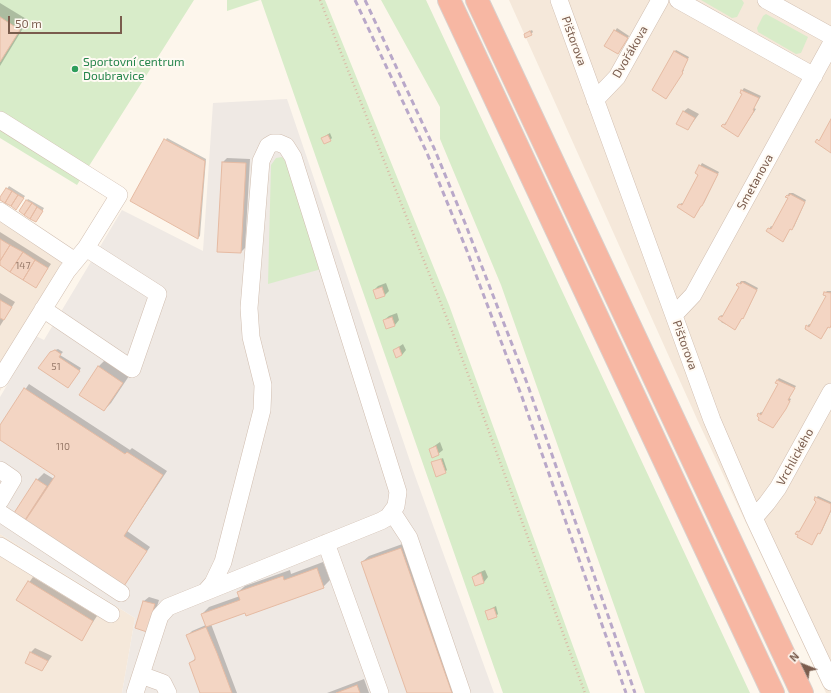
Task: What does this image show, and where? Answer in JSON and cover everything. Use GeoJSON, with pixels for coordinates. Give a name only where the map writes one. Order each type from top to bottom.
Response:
{"type":"FeatureCollection","features":[{"type":"Feature","properties":{"kind":"highway"},"geometry":{"type":"LineString","coordinates":[[449,0],[773,693]]}},
{"type":"Feature","properties":{"kind":"highway"},"geometry":{"type":"LineString","coordinates":[[477,0],[802,693]]}},
{"type":"Feature","properties":{"kind":"street","name":"Pištorova"},"geometry":{"type":"LineString","coordinates":[[559,0],[712,420],[754,518],[831,682]]}},
{"type":"Feature","properties":{"kind":"street","name":"Dvořákova"},"geometry":{"type":"LineString","coordinates":[[595,100],[617,77],[660,0]]}},
{"type":"Feature","properties":{"kind":"street"},"geometry":{"type":"LineString","coordinates":[[678,0],[814,76]]}},
{"type":"Feature","properties":{"kind":"street"},"geometry":{"type":"LineString","coordinates":[[766,0],[831,36]]}},
{"type":"Feature","properties":{"kind":"street","name":"Smetanova"},"geometry":{"type":"LineString","coordinates":[[674,315],[693,295],[814,76],[828,56]]}},
{"type":"Feature","properties":{"kind":"street"},"geometry":{"type":"LineString","coordinates":[[0,120],[119,195],[86,248],[75,260],[43,309],[0,379]]}},
{"type":"Feature","properties":{"kind":"street"},"geometry":{"type":"LineString","coordinates":[[136,693],[163,611],[175,603],[206,591],[381,521],[392,512],[396,506],[398,492],[293,157],[286,146],[274,143],[268,146],[264,153],[260,169],[249,308],[251,337],[263,385],[262,410],[223,562],[213,582],[206,591]]}},
{"type":"Feature","properties":{"kind":"street"},"geometry":{"type":"LineString","coordinates":[[0,211],[75,260]]}},
{"type":"Feature","properties":{"kind":"street"},"geometry":{"type":"LineString","coordinates":[[43,309],[132,369],[158,294],[86,248]]}},
{"type":"Feature","properties":{"kind":"street","name":"Vrchlického"},"geometry":{"type":"LineString","coordinates":[[754,518],[778,488],[831,392]]}},
{"type":"Feature","properties":{"kind":"street"},"geometry":{"type":"LineString","coordinates":[[0,470],[13,479],[0,500]]}},
{"type":"Feature","properties":{"kind":"street"},"geometry":{"type":"LineString","coordinates":[[392,512],[409,538],[462,693]]}},
{"type":"Feature","properties":{"kind":"street"},"geometry":{"type":"LineString","coordinates":[[0,513],[121,593]]}},
{"type":"Feature","properties":{"kind":"street"},"geometry":{"type":"LineString","coordinates":[[326,543],[380,693]]}},
{"type":"Feature","properties":{"kind":"street"},"geometry":{"type":"LineString","coordinates":[[0,546],[111,614]]}},
{"type":"Feature","properties":{"kind":"street"},"geometry":{"type":"LineString","coordinates":[[141,675],[163,683],[168,693]]}},
{"type":"Feature","properties":{"kind":"path"},"geometry":{"type":"LineString","coordinates":[[320,0],[452,331],[584,693]]}},
{"type":"Feature","properties":{"kind":"shaded area"},"geometry":{"type":"Polygon","coordinates":[[[509,0],[831,0],[831,693],[826,693],[697,419],[509,0]]]}},
{"type":"Feature","properties":{"kind":"shaded area"},"geometry":{"type":"Polygon","coordinates":[[[287,99],[414,473],[494,693],[122,693],[135,618],[0,534],[0,397],[36,336],[44,340],[122,210],[203,251],[213,103],[287,99]]]}},
{"type":"Feature","properties":{"kind":"shaded area"},"geometry":{"type":"Polygon","coordinates":[[[0,217],[62,257],[61,271],[0,391],[0,217]]]}},
{"type":"Feature","properties":{"kind":"shaded area"},"geometry":{"type":"Polygon","coordinates":[[[0,534],[135,618],[122,693],[0,693],[0,534]]]}},
{"type":"Feature","properties":{"kind":"green space","name":"Sportovní centrum Doubravice"},"geometry":{"type":"Polygon","coordinates":[[[0,0],[194,0],[77,185],[0,138],[0,0]]]}},
{"type":"Feature","properties":{"kind":"green space"},"geometry":{"type":"Polygon","coordinates":[[[227,0],[260,0],[227,11],[227,0]]]}},
{"type":"Feature","properties":{"kind":"green space"},"geometry":{"type":"Polygon","coordinates":[[[261,0],[325,0],[449,305],[590,693],[503,693],[261,0]]]}},
{"type":"Feature","properties":{"kind":"green space"},"geometry":{"type":"Polygon","coordinates":[[[381,0],[426,0],[750,693],[645,693],[501,285],[440,139],[440,107],[381,0]]]}},
{"type":"Feature","properties":{"kind":"green space"},"geometry":{"type":"Polygon","coordinates":[[[701,0],[742,0],[744,3],[737,17],[732,18],[701,0]]]}},
{"type":"Feature","properties":{"kind":"green space"},"geometry":{"type":"Polygon","coordinates":[[[766,14],[808,37],[801,53],[796,54],[758,32],[757,28],[763,16],[766,14]]]}},
{"type":"Feature","properties":{"kind":"green space"},"geometry":{"type":"Polygon","coordinates":[[[282,157],[288,165],[325,268],[268,284],[271,165],[276,158],[282,157]]]}},
{"type":"Feature","properties":{"kind":"building"},"geometry":{"type":"Polygon","coordinates":[[[0,17],[20,30],[0,62],[0,17]]]}},
{"type":"Feature","properties":{"kind":"building"},"geometry":{"type":"Polygon","coordinates":[[[614,30],[628,38],[618,54],[604,46],[614,30]]]}},
{"type":"Feature","properties":{"kind":"building"},"geometry":{"type":"Polygon","coordinates":[[[530,31],[532,35],[525,38],[524,34],[530,31]]]}},
{"type":"Feature","properties":{"kind":"building"},"geometry":{"type":"Polygon","coordinates":[[[674,51],[688,59],[682,72],[683,73],[666,99],[652,90],[674,51]]]}},
{"type":"Feature","properties":{"kind":"building"},"geometry":{"type":"Polygon","coordinates":[[[741,90],[759,98],[753,110],[754,111],[738,137],[721,126],[723,124],[725,125],[742,94],[740,93],[741,90]]]}},
{"type":"Feature","properties":{"kind":"building"},"geometry":{"type":"Polygon","coordinates":[[[683,111],[695,118],[688,130],[676,124],[683,111]]]}},
{"type":"Feature","properties":{"kind":"building"},"geometry":{"type":"Polygon","coordinates":[[[831,119],[831,153],[815,142],[817,139],[819,141],[831,119]]]}},
{"type":"Feature","properties":{"kind":"building"},"geometry":{"type":"Polygon","coordinates":[[[328,135],[331,141],[324,144],[321,138],[328,135]]]}},
{"type":"Feature","properties":{"kind":"building"},"geometry":{"type":"Polygon","coordinates":[[[164,139],[205,161],[198,239],[130,201],[164,139]]]}},
{"type":"Feature","properties":{"kind":"building"},"geometry":{"type":"Polygon","coordinates":[[[222,162],[246,163],[241,253],[217,252],[222,162]]]}},
{"type":"Feature","properties":{"kind":"building"},"geometry":{"type":"Polygon","coordinates":[[[699,165],[718,174],[702,206],[694,218],[677,207],[679,204],[682,205],[698,175],[695,173],[699,165]]]}},
{"type":"Feature","properties":{"kind":"building"},"geometry":{"type":"Polygon","coordinates":[[[6,188],[12,191],[5,203],[0,200],[0,197],[6,188]]]}},
{"type":"Feature","properties":{"kind":"building"},"geometry":{"type":"Polygon","coordinates":[[[12,191],[18,195],[11,206],[5,203],[12,191]]]}},
{"type":"Feature","properties":{"kind":"building"},"geometry":{"type":"Polygon","coordinates":[[[790,194],[805,202],[792,230],[790,229],[783,242],[766,231],[768,228],[771,229],[788,198],[785,197],[787,195],[789,196],[790,194]]]}},
{"type":"Feature","properties":{"kind":"building"},"geometry":{"type":"Polygon","coordinates":[[[18,195],[24,198],[16,210],[11,206],[18,195]]]}},
{"type":"Feature","properties":{"kind":"building"},"geometry":{"type":"Polygon","coordinates":[[[26,200],[32,203],[24,215],[19,211],[26,200]]]}},
{"type":"Feature","properties":{"kind":"building"},"geometry":{"type":"Polygon","coordinates":[[[32,203],[37,207],[30,219],[24,215],[32,203]]]}},
{"type":"Feature","properties":{"kind":"building"},"geometry":{"type":"Polygon","coordinates":[[[37,207],[43,211],[36,222],[30,219],[37,207]]]}},
{"type":"Feature","properties":{"kind":"building"},"geometry":{"type":"Polygon","coordinates":[[[0,239],[10,245],[0,261],[0,239]]]}},
{"type":"Feature","properties":{"kind":"building"},"geometry":{"type":"Polygon","coordinates":[[[10,245],[23,252],[10,272],[0,265],[0,261],[10,245]]]}},
{"type":"Feature","properties":{"kind":"building"},"geometry":{"type":"Polygon","coordinates":[[[23,252],[35,260],[23,280],[10,272],[23,252]]]}},
{"type":"Feature","properties":{"kind":"building"},"geometry":{"type":"Polygon","coordinates":[[[35,260],[48,268],[36,288],[23,280],[35,260]]]}},
{"type":"Feature","properties":{"kind":"building"},"geometry":{"type":"Polygon","coordinates":[[[742,282],[757,290],[743,319],[742,318],[735,330],[718,319],[720,316],[722,317],[739,287],[736,285],[738,283],[741,284],[742,282]]]}},
{"type":"Feature","properties":{"kind":"building"},"geometry":{"type":"Polygon","coordinates":[[[382,287],[385,296],[376,299],[373,290],[382,287]]]}},
{"type":"Feature","properties":{"kind":"building"},"geometry":{"type":"Polygon","coordinates":[[[824,292],[831,293],[831,325],[830,328],[828,327],[821,339],[805,329],[806,325],[809,327],[826,296],[823,295],[824,292]]]}},
{"type":"Feature","properties":{"kind":"building"},"geometry":{"type":"Polygon","coordinates":[[[0,300],[12,307],[4,320],[0,318],[0,300]]]}},
{"type":"Feature","properties":{"kind":"building"},"geometry":{"type":"Polygon","coordinates":[[[392,317],[395,326],[386,329],[383,320],[392,317]]]}},
{"type":"Feature","properties":{"kind":"building"},"geometry":{"type":"Polygon","coordinates":[[[399,347],[402,355],[396,358],[393,350],[399,347]]]}},
{"type":"Feature","properties":{"kind":"building"},"geometry":{"type":"Polygon","coordinates":[[[55,350],[61,354],[59,357],[80,371],[68,388],[38,368],[50,352],[55,350]]]}},
{"type":"Feature","properties":{"kind":"building"},"geometry":{"type":"Polygon","coordinates":[[[98,366],[123,383],[104,411],[79,395],[98,366]]]}},
{"type":"Feature","properties":{"kind":"building"},"geometry":{"type":"Polygon","coordinates":[[[777,380],[795,388],[788,400],[790,401],[786,409],[773,428],[758,420],[759,418],[757,416],[758,413],[761,415],[778,384],[775,383],[777,380]]]}},
{"type":"Feature","properties":{"kind":"building"},"geometry":{"type":"Polygon","coordinates":[[[24,388],[125,454],[127,452],[163,475],[124,536],[147,551],[124,586],[25,521],[55,476],[0,440],[0,425],[24,388]]]}},
{"type":"Feature","properties":{"kind":"building"},"geometry":{"type":"Polygon","coordinates":[[[436,446],[439,455],[432,458],[429,449],[436,446]]]}},
{"type":"Feature","properties":{"kind":"building"},"geometry":{"type":"Polygon","coordinates":[[[441,459],[446,473],[436,477],[431,462],[441,459]]]}},
{"type":"Feature","properties":{"kind":"building"},"geometry":{"type":"Polygon","coordinates":[[[36,479],[47,486],[25,520],[14,513],[36,479]]]}},
{"type":"Feature","properties":{"kind":"building"},"geometry":{"type":"Polygon","coordinates":[[[815,497],[831,504],[831,510],[820,534],[818,533],[812,545],[797,537],[798,535],[795,534],[797,531],[799,532],[816,502],[814,500],[815,497]]]}},
{"type":"Feature","properties":{"kind":"building"},"geometry":{"type":"Polygon","coordinates":[[[401,548],[452,693],[407,693],[361,562],[401,548]]]}},
{"type":"Feature","properties":{"kind":"building"},"geometry":{"type":"Polygon","coordinates":[[[317,568],[324,588],[246,616],[245,613],[206,627],[201,614],[240,600],[237,592],[283,576],[284,580],[317,568]]]}},
{"type":"Feature","properties":{"kind":"building"},"geometry":{"type":"Polygon","coordinates":[[[481,573],[484,583],[475,586],[472,577],[481,573]]]}},
{"type":"Feature","properties":{"kind":"building"},"geometry":{"type":"Polygon","coordinates":[[[28,581],[93,621],[82,641],[16,600],[28,581]]]}},
{"type":"Feature","properties":{"kind":"building"},"geometry":{"type":"Polygon","coordinates":[[[143,601],[155,604],[147,632],[135,628],[143,601]]]}},
{"type":"Feature","properties":{"kind":"building"},"geometry":{"type":"Polygon","coordinates":[[[494,608],[497,617],[488,620],[485,611],[494,608]]]}},
{"type":"Feature","properties":{"kind":"building"},"geometry":{"type":"Polygon","coordinates":[[[206,627],[232,693],[200,693],[189,663],[195,660],[195,657],[186,635],[206,627]]]}},
{"type":"Feature","properties":{"kind":"building"},"geometry":{"type":"Polygon","coordinates":[[[30,652],[48,661],[42,671],[25,663],[30,652]]]}},
{"type":"Feature","properties":{"kind":"building"},"geometry":{"type":"Polygon","coordinates":[[[357,685],[360,693],[336,693],[357,685]]]}},
{"type":"Feature","properties":{"kind":"railway"},"geometry":{"type":"LineString","coordinates":[[355,0],[427,153],[467,251],[522,397],[626,693]]}},
{"type":"Feature","properties":{"kind":"railway"},"geometry":{"type":"LineString","coordinates":[[365,0],[434,148],[465,223],[527,383],[635,693]]}},
{"type":"Feature","properties":{"kind":"place","name":"Sportovní centrum Doubravice"},"geometry":{"type":"Point","coordinates":[75,69]}}]}
